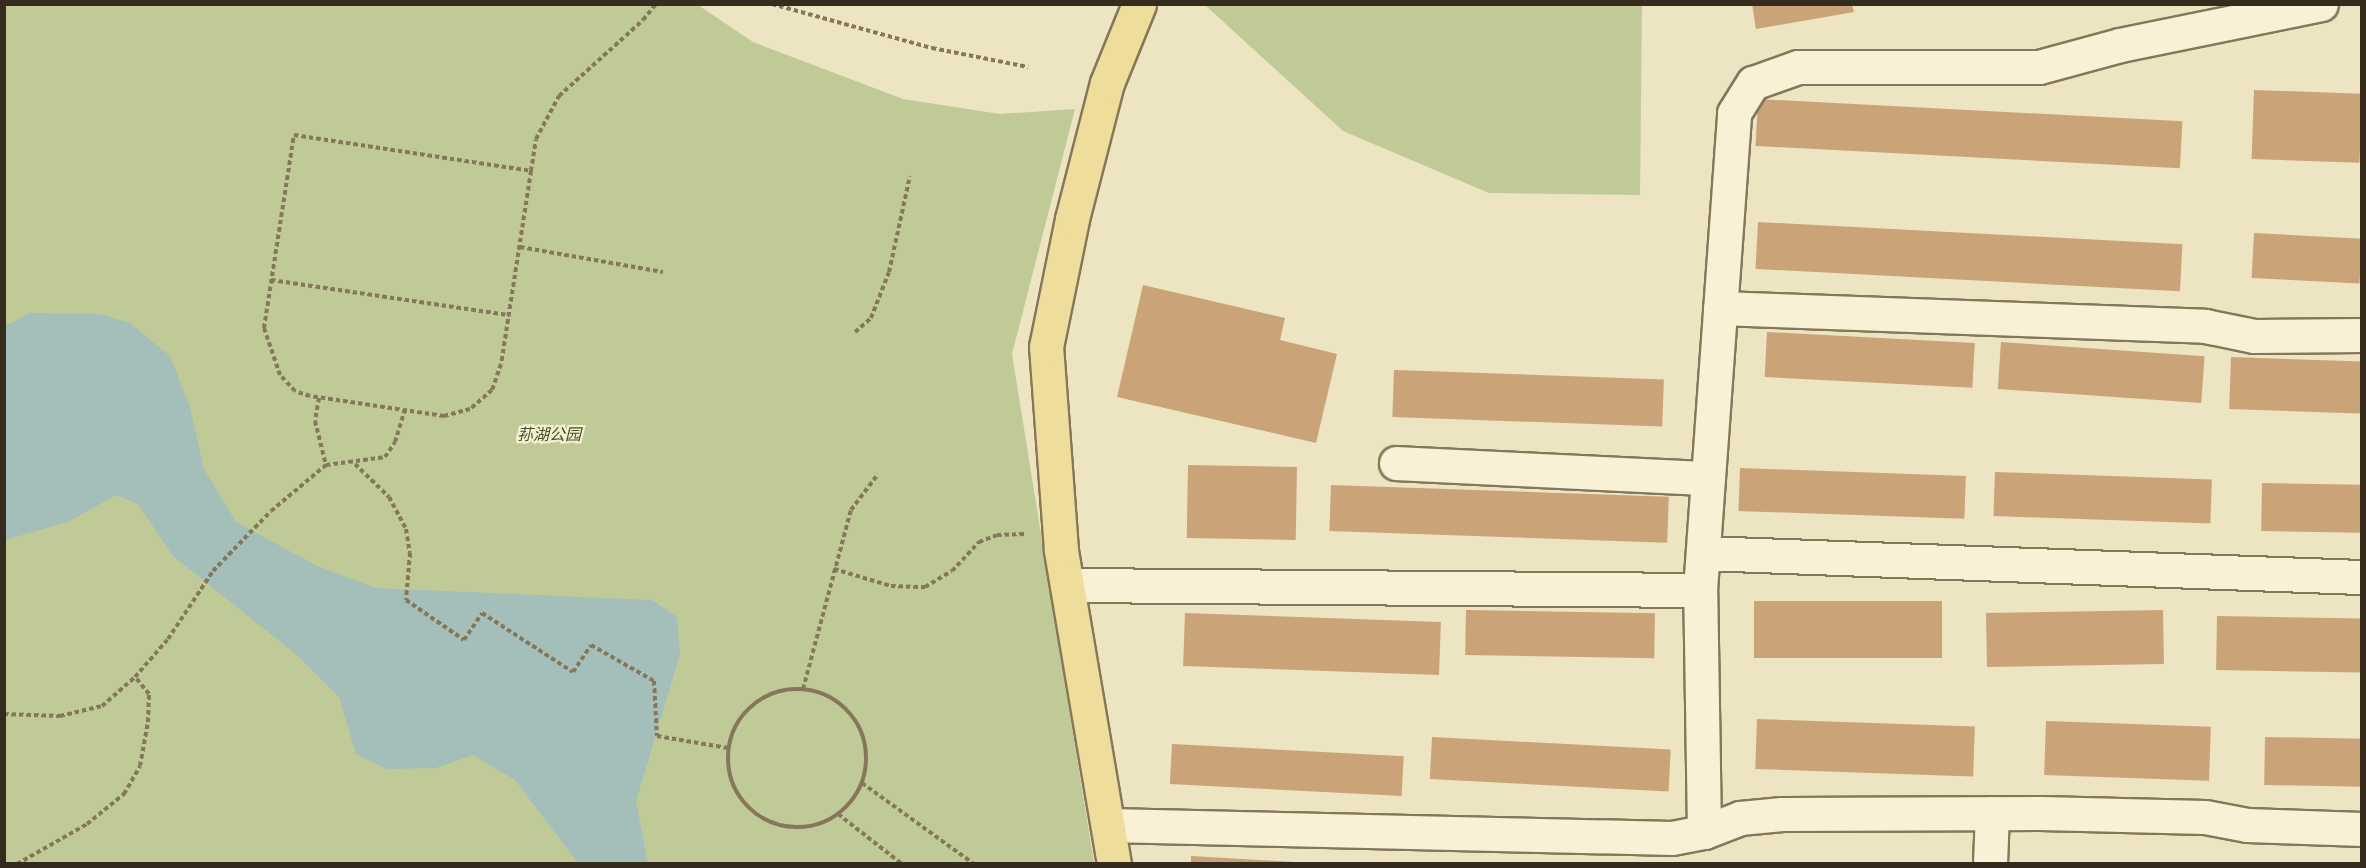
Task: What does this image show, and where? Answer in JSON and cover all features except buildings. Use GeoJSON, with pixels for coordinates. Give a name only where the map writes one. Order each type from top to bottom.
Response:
{"type":"FeatureCollection","features":[{"type":"Feature","properties":{"kind":"main road"},"geometry":{"type":"LineString","coordinates":[[1114,864],[1060,533],[1046,347],[1072,219],[1107,83],[1139,4]]}},
{"type":"Feature","properties":{"kind":"lane"},"geometry":{"type":"LineString","coordinates":[[1704,832],[1700,590],[1734,113],[1753,83],[1797,67],[2039,67],[2120,45],[2321,4]]}},
{"type":"Feature","properties":{"kind":"lane"},"geometry":{"type":"LineString","coordinates":[[1720,309],[2205,327],[2254,336],[2361,335]]}},
{"type":"Feature","properties":{"kind":"lane"},"geometry":{"type":"LineString","coordinates":[[1396,463],[1708,478]]}},
{"type":"Feature","properties":{"kind":"lane"},"geometry":{"type":"LineString","coordinates":[[1703,553],[2361,577]]}},
{"type":"Feature","properties":{"kind":"lane"},"geometry":{"type":"LineString","coordinates":[[1067,585],[1700,590]]}},
{"type":"Feature","properties":{"kind":"lane"},"geometry":{"type":"LineString","coordinates":[[1109,825],[1672,838],[1704,832],[1740,818],[1782,814],[1992,813],[2205,817],[2247,825],[2361,830]]}},
{"type":"Feature","properties":{"kind":"lane"},"geometry":{"type":"LineString","coordinates":[[1990,864],[1992,813]]}},
{"type":"Feature","properties":{"kind":"path"},"geometry":{"type":"LineString","coordinates":[[531,171],[294,135],[264,328],[268,348],[280,375],[295,391],[319,398],[444,416],[470,409],[492,390],[501,364],[536,139],[559,96],[643,21],[656,4]]}},
{"type":"Feature","properties":{"kind":"path"},"geometry":{"type":"LineString","coordinates":[[772,4],[932,48],[1028,67]]}},
{"type":"Feature","properties":{"kind":"path"},"geometry":{"type":"LineString","coordinates":[[855,332],[871,318],[890,272],[910,176]]}},
{"type":"Feature","properties":{"kind":"path"},"geometry":{"type":"LineString","coordinates":[[520,247],[663,272]]}},
{"type":"Feature","properties":{"kind":"path"},"geometry":{"type":"LineString","coordinates":[[271,279],[509,315]]}},
{"type":"Feature","properties":{"kind":"path"},"geometry":{"type":"LineString","coordinates":[[319,398],[315,421],[327,465]]}},
{"type":"Feature","properties":{"kind":"path"},"geometry":{"type":"LineString","coordinates":[[4,714],[60,716],[102,706],[135,677],[168,639],[213,571],[254,527],[327,465],[355,464],[385,457],[395,442],[405,410]]}},
{"type":"Feature","properties":{"kind":"path"},"geometry":{"type":"LineString","coordinates":[[355,464],[388,497],[406,529],[409,564],[406,600],[464,640],[482,613],[573,672],[591,645],[654,681],[657,736],[728,748]]}},
{"type":"Feature","properties":{"kind":"path"},"geometry":{"type":"LineString","coordinates":[[802,689],[851,510],[878,474]]}},
{"type":"Feature","properties":{"kind":"path"},"geometry":{"type":"LineString","coordinates":[[834,568],[891,586],[925,587],[952,571],[979,542],[997,535],[1060,533]]}},
{"type":"Feature","properties":{"kind":"path"},"geometry":{"type":"LineString","coordinates":[[16,864],[87,824],[124,794],[140,766],[148,722],[149,694],[135,677]]}},
{"type":"Feature","properties":{"kind":"path"},"geometry":{"type":"LineString","coordinates":[[802,689],[831,697],[847,709],[859,725],[866,744],[862,783],[838,814],[819,824],[799,827],[779,825],[760,816],[734,786],[728,748],[733,730],[757,701],[774,692],[802,689]]}},
{"type":"Feature","properties":{"kind":"path"},"geometry":{"type":"LineString","coordinates":[[862,783],[974,864]]}},
{"type":"Feature","properties":{"kind":"path"},"geometry":{"type":"LineString","coordinates":[[838,814],[902,864]]}},
{"type":"Feature","properties":{"kind":"green space","name":"荪湖公园"},"geometry":{"type":"Polygon","coordinates":[[[5,5],[698,5],[753,42],[903,99],[1000,114],[1075,109],[1012,354],[1094,863],[5,864],[5,5]]]}},
{"type":"Feature","properties":{"kind":"green space"},"geometry":{"type":"Polygon","coordinates":[[[1205,5],[1642,5],[1640,195],[1489,193],[1343,131],[1205,5]]]}},
{"type":"Feature","properties":{"kind":"water"},"geometry":{"type":"Polygon","coordinates":[[[29,313],[100,314],[130,323],[170,356],[190,407],[204,469],[236,522],[317,566],[376,588],[652,600],[677,617],[680,654],[636,801],[648,863],[578,863],[515,780],[473,755],[436,768],[387,769],[356,754],[339,697],[298,656],[173,556],[138,504],[116,495],[68,522],[5,540],[5,323],[10,324],[29,313]]]}}]}
